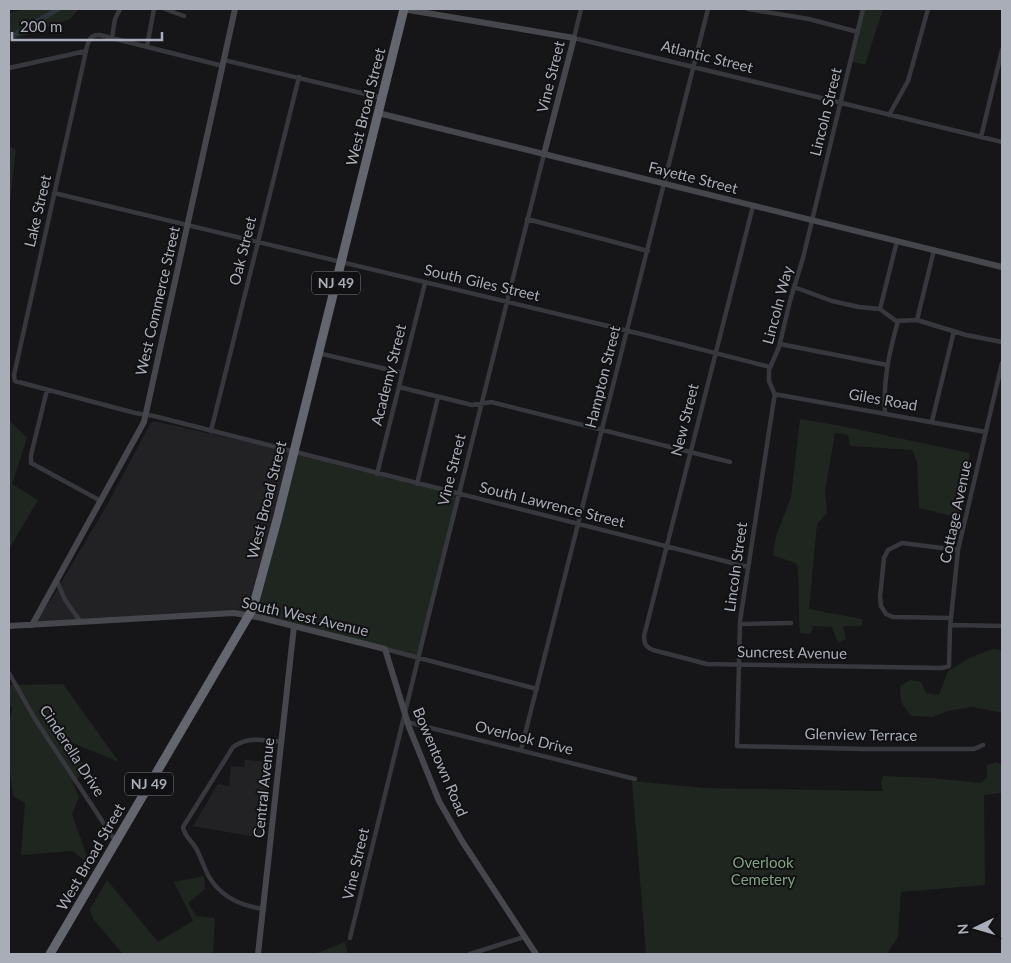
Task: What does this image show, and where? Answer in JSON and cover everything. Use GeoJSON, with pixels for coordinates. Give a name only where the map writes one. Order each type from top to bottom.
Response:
{"type":"FeatureCollection","features":[{"type":"Feature","properties":{"kind":"highway","name":"West Broad Street"},"geometry":{"type":"LineString","coordinates":[[50,954],[249,615],[260,587],[404,9]]}},
{"type":"Feature","properties":{"kind":"main road","name":"West Commerce Street"},"geometry":{"type":"LineString","coordinates":[[32,624],[144,422],[235,9]]}},
{"type":"Feature","properties":{"kind":"main road","name":"Atlantic Street"},"geometry":{"type":"LineString","coordinates":[[404,9],[574,38]]}},
{"type":"Feature","properties":{"kind":"main road","name":"Vine Street"},"geometry":{"type":"LineString","coordinates":[[544,154],[574,38]]}},
{"type":"Feature","properties":{"kind":"main road","name":"Fayette Street"},"geometry":{"type":"LineString","coordinates":[[378,113],[1002,268]]}},
{"type":"Feature","properties":{"kind":"main road","name":"South West Avenue"},"geometry":{"type":"LineString","coordinates":[[9,626],[234,613],[249,615],[385,649]]}},
{"type":"Feature","properties":{"kind":"main road","name":"Central Avenue"},"geometry":{"type":"LineString","coordinates":[[259,954],[294,626]]}},
{"type":"Feature","properties":{"kind":"main road","name":"Bowentown Road"},"geometry":{"type":"LineString","coordinates":[[385,649],[407,722],[439,801],[461,840],[536,954]]}},
{"type":"Feature","properties":{"kind":"street"},"geometry":{"type":"LineString","coordinates":[[112,38],[115,19],[120,9]]}},
{"type":"Feature","properties":{"kind":"street"},"geometry":{"type":"LineString","coordinates":[[147,46],[154,9]]}},
{"type":"Feature","properties":{"kind":"street"},"geometry":{"type":"LineString","coordinates":[[165,9],[184,16]]}},
{"type":"Feature","properties":{"kind":"street","name":"Vine Street"},"geometry":{"type":"LineString","coordinates":[[574,38],[581,9]]}},
{"type":"Feature","properties":{"kind":"street","name":"Hampton Street"},"geometry":{"type":"LineString","coordinates":[[521,750],[708,9]]}},
{"type":"Feature","properties":{"kind":"street"},"geometry":{"type":"LineString","coordinates":[[748,9],[809,19],[858,32]]}},
{"type":"Feature","properties":{"kind":"street","name":"Lincoln Street"},"geometry":{"type":"LineString","coordinates":[[812,220],[863,9]]}},
{"type":"Feature","properties":{"kind":"street"},"geometry":{"type":"LineString","coordinates":[[889,115],[908,81],[928,9]]}},
{"type":"Feature","properties":{"kind":"street"},"geometry":{"type":"LineString","coordinates":[[9,68],[86,51],[92,36],[97,34],[223,63],[299,77],[382,98]]}},
{"type":"Feature","properties":{"kind":"street","name":"Atlantic Street"},"geometry":{"type":"LineString","coordinates":[[574,38],[1002,142]]}},
{"type":"Feature","properties":{"kind":"street"},"geometry":{"type":"LineString","coordinates":[[981,137],[1002,50]]}},
{"type":"Feature","properties":{"kind":"street","name":"Lake Street"},"geometry":{"type":"LineString","coordinates":[[14,376],[86,51]]}},
{"type":"Feature","properties":{"kind":"street","name":"Oak Street"},"geometry":{"type":"LineString","coordinates":[[211,430],[299,77]]}},
{"type":"Feature","properties":{"kind":"street","name":"Vine Street"},"geometry":{"type":"LineString","coordinates":[[350,938],[544,154]]}},
{"type":"Feature","properties":{"kind":"street","name":"South Giles Street"},"geometry":{"type":"LineString","coordinates":[[54,193],[770,367]]}},
{"type":"Feature","properties":{"kind":"street","name":"New Street"},"geometry":{"type":"LineString","coordinates":[[644,640],[753,206]]}},
{"type":"Feature","properties":{"kind":"street"},"geometry":{"type":"LineString","coordinates":[[527,219],[648,251]]}},
{"type":"Feature","properties":{"kind":"street","name":"Lincoln Way"},"geometry":{"type":"LineString","coordinates":[[774,394],[770,381],[770,367],[780,344],[812,220]]}},
{"type":"Feature","properties":{"kind":"street"},"geometry":{"type":"LineString","coordinates":[[880,309],[897,242]]}},
{"type":"Feature","properties":{"kind":"street"},"geometry":{"type":"LineString","coordinates":[[917,320],[934,250]]}},
{"type":"Feature","properties":{"kind":"street","name":"Academy Street"},"geometry":{"type":"LineString","coordinates":[[377,474],[425,283]]}},
{"type":"Feature","properties":{"kind":"street"},"geometry":{"type":"LineString","coordinates":[[794,287],[832,301],[858,307],[880,309],[892,319],[898,321],[917,320],[1002,342]]}},
{"type":"Feature","properties":{"kind":"street"},"geometry":{"type":"LineString","coordinates":[[885,413],[884,392],[887,365],[898,321]]}},
{"type":"Feature","properties":{"kind":"street"},"geometry":{"type":"LineString","coordinates":[[932,422],[954,331]]}},
{"type":"Feature","properties":{"kind":"street"},"geometry":{"type":"LineString","coordinates":[[780,344],[887,365]]}},
{"type":"Feature","properties":{"kind":"street"},"geometry":{"type":"LineString","coordinates":[[318,353],[402,373]]}},
{"type":"Feature","properties":{"kind":"street","name":"Cottage Avenue"},"geometry":{"type":"LineString","coordinates":[[947,668],[950,664],[950,624],[958,550],[1002,363]]}},
{"type":"Feature","properties":{"kind":"street","name":"South Lawrence Street"},"geometry":{"type":"LineString","coordinates":[[14,376],[16,382],[748,567]]}},
{"type":"Feature","properties":{"kind":"street"},"geometry":{"type":"LineString","coordinates":[[399,387],[472,405],[491,402],[730,462]]}},
{"type":"Feature","properties":{"kind":"street"},"geometry":{"type":"LineString","coordinates":[[47,390],[30,461],[101,501]]}},
{"type":"Feature","properties":{"kind":"street","name":"Lincoln Street"},"geometry":{"type":"LineString","coordinates":[[737,746],[740,624],[774,394]]}},
{"type":"Feature","properties":{"kind":"street","name":"Giles Road"},"geometry":{"type":"LineString","coordinates":[[774,394],[986,432]]}},
{"type":"Feature","properties":{"kind":"street"},"geometry":{"type":"LineString","coordinates":[[417,484],[438,397]]}},
{"type":"Feature","properties":{"kind":"street"},"geometry":{"type":"LineString","coordinates":[[951,618],[893,616],[886,614],[881,606],[880,597],[884,558],[888,550],[902,543],[958,550]]}},
{"type":"Feature","properties":{"kind":"street"},"geometry":{"type":"LineString","coordinates":[[57,581],[65,600],[81,622]]}},
{"type":"Feature","properties":{"kind":"street"},"geometry":{"type":"LineString","coordinates":[[740,624],[791,623]]}},
{"type":"Feature","properties":{"kind":"street"},"geometry":{"type":"LineString","coordinates":[[950,624],[1002,626]]}},
{"type":"Feature","properties":{"kind":"street","name":"Suncrest Avenue"},"geometry":{"type":"LineString","coordinates":[[644,640],[645,645],[653,650],[707,664],[947,668]]}},
{"type":"Feature","properties":{"kind":"street","name":"South West Avenue"},"geometry":{"type":"LineString","coordinates":[[385,649],[537,689]]}},
{"type":"Feature","properties":{"kind":"street","name":"Cinderella Drive"},"geometry":{"type":"LineString","coordinates":[[9,673],[34,719],[116,842]]}},
{"type":"Feature","properties":{"kind":"street","name":"Overlook Drive"},"geometry":{"type":"LineString","coordinates":[[407,722],[635,779]]}},
{"type":"Feature","properties":{"kind":"street"},"geometry":{"type":"LineString","coordinates":[[264,909],[240,904],[220,891],[208,875],[196,847],[184,833],[183,826],[233,747],[239,742],[255,739],[282,742]]}},
{"type":"Feature","properties":{"kind":"street","name":"Glenview Terrace"},"geometry":{"type":"LineString","coordinates":[[737,746],[974,749],[983,745]]}},
{"type":"Feature","properties":{"kind":"street"},"geometry":{"type":"LineString","coordinates":[[470,954],[524,937]]}},
{"type":"Feature","properties":{"kind":"shaded area"},"geometry":{"type":"Polygon","coordinates":[[[153,421],[293,452],[249,615],[32,625],[52,598],[107,505],[153,421]]]}},
{"type":"Feature","properties":{"kind":"shaded area"},"geometry":{"type":"Polygon","coordinates":[[[245,760],[271,762],[262,838],[193,826],[218,784],[229,786],[231,766],[244,767],[245,760]]]}},
{"type":"Feature","properties":{"kind":"green space"},"geometry":{"type":"Polygon","coordinates":[[[25,9],[79,9],[70,19],[9,41],[9,13],[25,9]]]}},
{"type":"Feature","properties":{"kind":"green space"},"geometry":{"type":"Polygon","coordinates":[[[863,9],[883,9],[865,65],[849,61],[863,9]]]}},
{"type":"Feature","properties":{"kind":"green space"},"geometry":{"type":"Polygon","coordinates":[[[9,146],[16,150],[9,209],[9,146]]]}},
{"type":"Feature","properties":{"kind":"green space"},"geometry":{"type":"Polygon","coordinates":[[[800,419],[970,453],[961,518],[919,508],[917,462],[912,450],[850,446],[848,435],[835,433],[825,491],[827,513],[817,524],[809,609],[862,619],[862,626],[843,626],[846,639],[838,643],[832,627],[813,626],[811,634],[800,633],[797,564],[773,555],[776,536],[791,497],[800,419]]]}},
{"type":"Feature","properties":{"kind":"green space"},"geometry":{"type":"Polygon","coordinates":[[[9,420],[27,438],[12,484],[38,500],[9,549],[9,420]]]}},
{"type":"Feature","properties":{"kind":"green space"},"geometry":{"type":"Polygon","coordinates":[[[293,452],[459,494],[418,658],[249,615],[293,452]]]}},
{"type":"Feature","properties":{"kind":"green space"},"geometry":{"type":"Polygon","coordinates":[[[993,649],[1002,650],[1002,713],[972,707],[948,711],[932,717],[911,716],[901,702],[900,686],[910,680],[921,682],[926,693],[939,695],[948,671],[971,657],[993,649]]]}},
{"type":"Feature","properties":{"kind":"green space"},"geometry":{"type":"Polygon","coordinates":[[[63,684],[119,762],[70,742],[86,769],[73,783],[79,797],[72,814],[90,865],[73,851],[21,855],[25,803],[13,796],[9,763],[8,728],[13,709],[9,704],[9,685],[63,684]]]}},
{"type":"Feature","properties":{"kind":"green space","name":"Overlook Cemetery"},"geometry":{"type":"Polygon","coordinates":[[[997,762],[1002,766],[1002,793],[984,795],[985,885],[901,892],[898,937],[887,954],[646,954],[632,781],[705,788],[883,791],[881,783],[883,776],[981,783],[987,777],[987,765],[997,762]]]}},
{"type":"Feature","properties":{"kind":"green space"},"geometry":{"type":"Polygon","coordinates":[[[204,876],[205,889],[188,903],[196,916],[215,918],[213,954],[123,954],[93,919],[90,909],[107,880],[158,942],[193,921],[174,882],[204,876]]]}},
{"type":"Feature","properties":{"kind":"green space"},"geometry":{"type":"Polygon","coordinates":[[[345,942],[348,954],[315,954],[345,942]]]}},
{"type":"Feature","properties":{"kind":"waterway"},"geometry":{"type":"LineString","coordinates":[[9,38],[58,9]]}}]}
